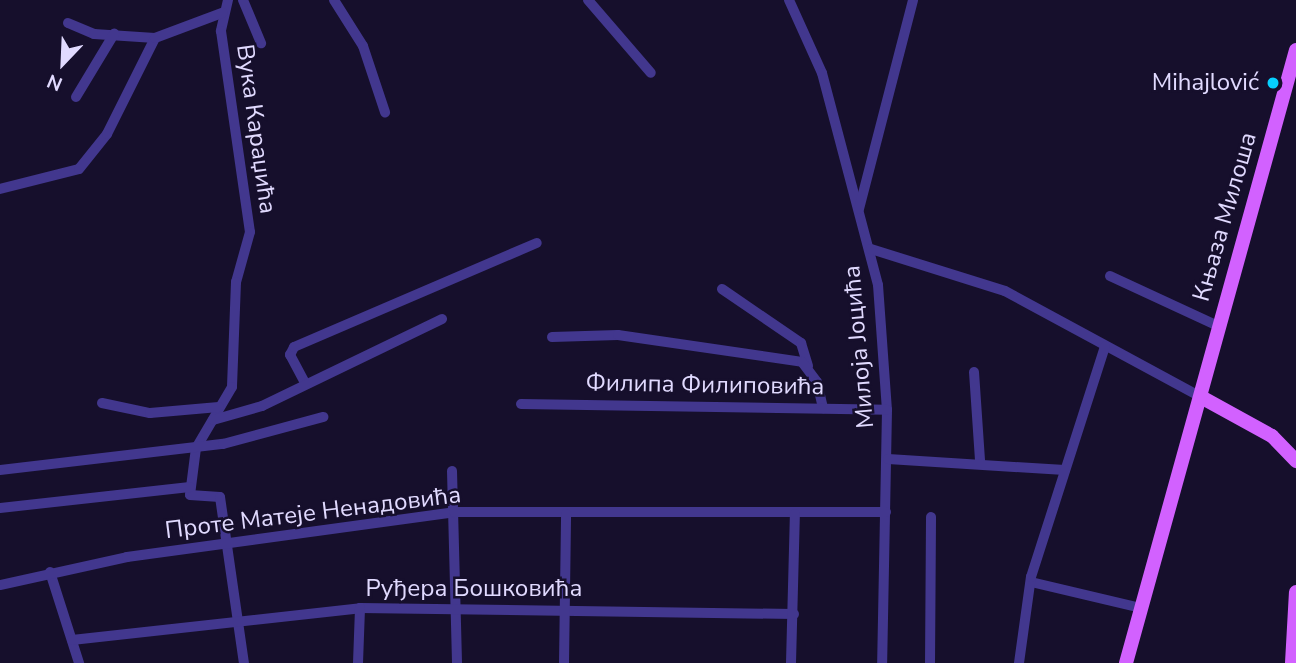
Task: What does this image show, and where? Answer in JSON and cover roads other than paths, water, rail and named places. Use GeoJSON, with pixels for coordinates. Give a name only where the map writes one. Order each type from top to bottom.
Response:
{"type":"FeatureCollection","features":[{"type":"Feature","properties":{"kind":"main road","name":"Књаза Милоша"},"geometry":{"type":"LineString","coordinates":[[1201,397],[1218,326],[1296,50]]}},
{"type":"Feature","properties":{"kind":"main road","name":"Књаза Милоша"},"geometry":{"type":"LineString","coordinates":[[1126,663],[1201,397],[1296,82]]}},
{"type":"Feature","properties":{"kind":"main road"},"geometry":{"type":"LineString","coordinates":[[1201,397],[1257,426],[1295,458]]}},
{"type":"Feature","properties":{"kind":"main road"},"geometry":{"type":"LineString","coordinates":[[1292,663],[1296,592]]}},
{"type":"Feature","properties":{"kind":"street"},"geometry":{"type":"LineString","coordinates":[[68,23],[114,34],[155,38],[222,13],[228,0]]}},
{"type":"Feature","properties":{"kind":"street"},"geometry":{"type":"LineString","coordinates":[[243,0],[261,43]]}},
{"type":"Feature","properties":{"kind":"street"},"geometry":{"type":"LineString","coordinates":[[334,0],[363,46],[385,112]]}},
{"type":"Feature","properties":{"kind":"street"},"geometry":{"type":"LineString","coordinates":[[587,0],[651,73]]}},
{"type":"Feature","properties":{"kind":"street","name":"Милоја Јоцића"},"geometry":{"type":"LineString","coordinates":[[789,0],[822,73],[871,248],[887,410],[882,663]]}},
{"type":"Feature","properties":{"kind":"street"},"geometry":{"type":"LineString","coordinates":[[859,209],[913,0]]}},
{"type":"Feature","properties":{"kind":"street","name":"Вука Караџића"},"geometry":{"type":"LineString","coordinates":[[190,487],[196,447],[213,420],[236,368],[236,282],[250,232],[222,13]]}},
{"type":"Feature","properties":{"kind":"street"},"geometry":{"type":"LineString","coordinates":[[76,97],[114,34]]}},
{"type":"Feature","properties":{"kind":"street"},"geometry":{"type":"LineString","coordinates":[[0,189],[79,169],[107,134],[155,38]]}},
{"type":"Feature","properties":{"kind":"street"},"geometry":{"type":"LineString","coordinates":[[304,381],[290,355],[294,347],[537,243]]}},
{"type":"Feature","properties":{"kind":"street"},"geometry":{"type":"LineString","coordinates":[[871,248],[1005,290],[1105,347],[1201,397]]}},
{"type":"Feature","properties":{"kind":"street"},"geometry":{"type":"LineString","coordinates":[[1110,276],[1218,326]]}},
{"type":"Feature","properties":{"kind":"street"},"geometry":{"type":"LineString","coordinates":[[722,289],[801,343],[823,408]]}},
{"type":"Feature","properties":{"kind":"street"},"geometry":{"type":"LineString","coordinates":[[213,420],[262,406],[304,381],[442,320]]}},
{"type":"Feature","properties":{"kind":"street"},"geometry":{"type":"LineString","coordinates":[[552,337],[618,335],[808,366]]}},
{"type":"Feature","properties":{"kind":"street"},"geometry":{"type":"LineString","coordinates":[[1019,663],[1031,582],[1105,347]]}},
{"type":"Feature","properties":{"kind":"street"},"geometry":{"type":"LineString","coordinates":[[974,372],[980,461]]}},
{"type":"Feature","properties":{"kind":"street"},"geometry":{"type":"LineString","coordinates":[[102,403],[150,413],[219,407]]}},
{"type":"Feature","properties":{"kind":"street","name":"Филипа Филиповића"},"geometry":{"type":"LineString","coordinates":[[521,404],[887,410]]}},
{"type":"Feature","properties":{"kind":"street"},"geometry":{"type":"LineString","coordinates":[[0,470],[196,447],[323,417]]}},
{"type":"Feature","properties":{"kind":"street"},"geometry":{"type":"LineString","coordinates":[[888,459],[980,461],[1065,470]]}},
{"type":"Feature","properties":{"kind":"street"},"geometry":{"type":"LineString","coordinates":[[452,471],[460,605],[457,663]]}},
{"type":"Feature","properties":{"kind":"street"},"geometry":{"type":"LineString","coordinates":[[0,508],[190,487],[191,497],[220,502],[244,663]]}},
{"type":"Feature","properties":{"kind":"street","name":"Проте Матеје Ненадовића"},"geometry":{"type":"LineString","coordinates":[[0,585],[50,572],[454,512],[886,512]]}},
{"type":"Feature","properties":{"kind":"street"},"geometry":{"type":"LineString","coordinates":[[564,663],[566,514]]}},
{"type":"Feature","properties":{"kind":"street"},"geometry":{"type":"LineString","coordinates":[[791,663],[795,514]]}},
{"type":"Feature","properties":{"kind":"street"},"geometry":{"type":"LineString","coordinates":[[930,663],[931,517]]}},
{"type":"Feature","properties":{"kind":"street"},"geometry":{"type":"LineString","coordinates":[[50,572],[79,663]]}},
{"type":"Feature","properties":{"kind":"street"},"geometry":{"type":"LineString","coordinates":[[1031,582],[1141,608]]}},
{"type":"Feature","properties":{"kind":"street","name":"Руђера Бошковића"},"geometry":{"type":"LineString","coordinates":[[72,639],[360,608],[460,605],[564,610],[794,614]]}},
{"type":"Feature","properties":{"kind":"street"},"geometry":{"type":"LineString","coordinates":[[358,663],[360,608]]}},
{"type":"Feature","properties":{"kind":"place","name":"Mihajlović"},"geometry":{"type":"Point","coordinates":[1273,83]}}]}
